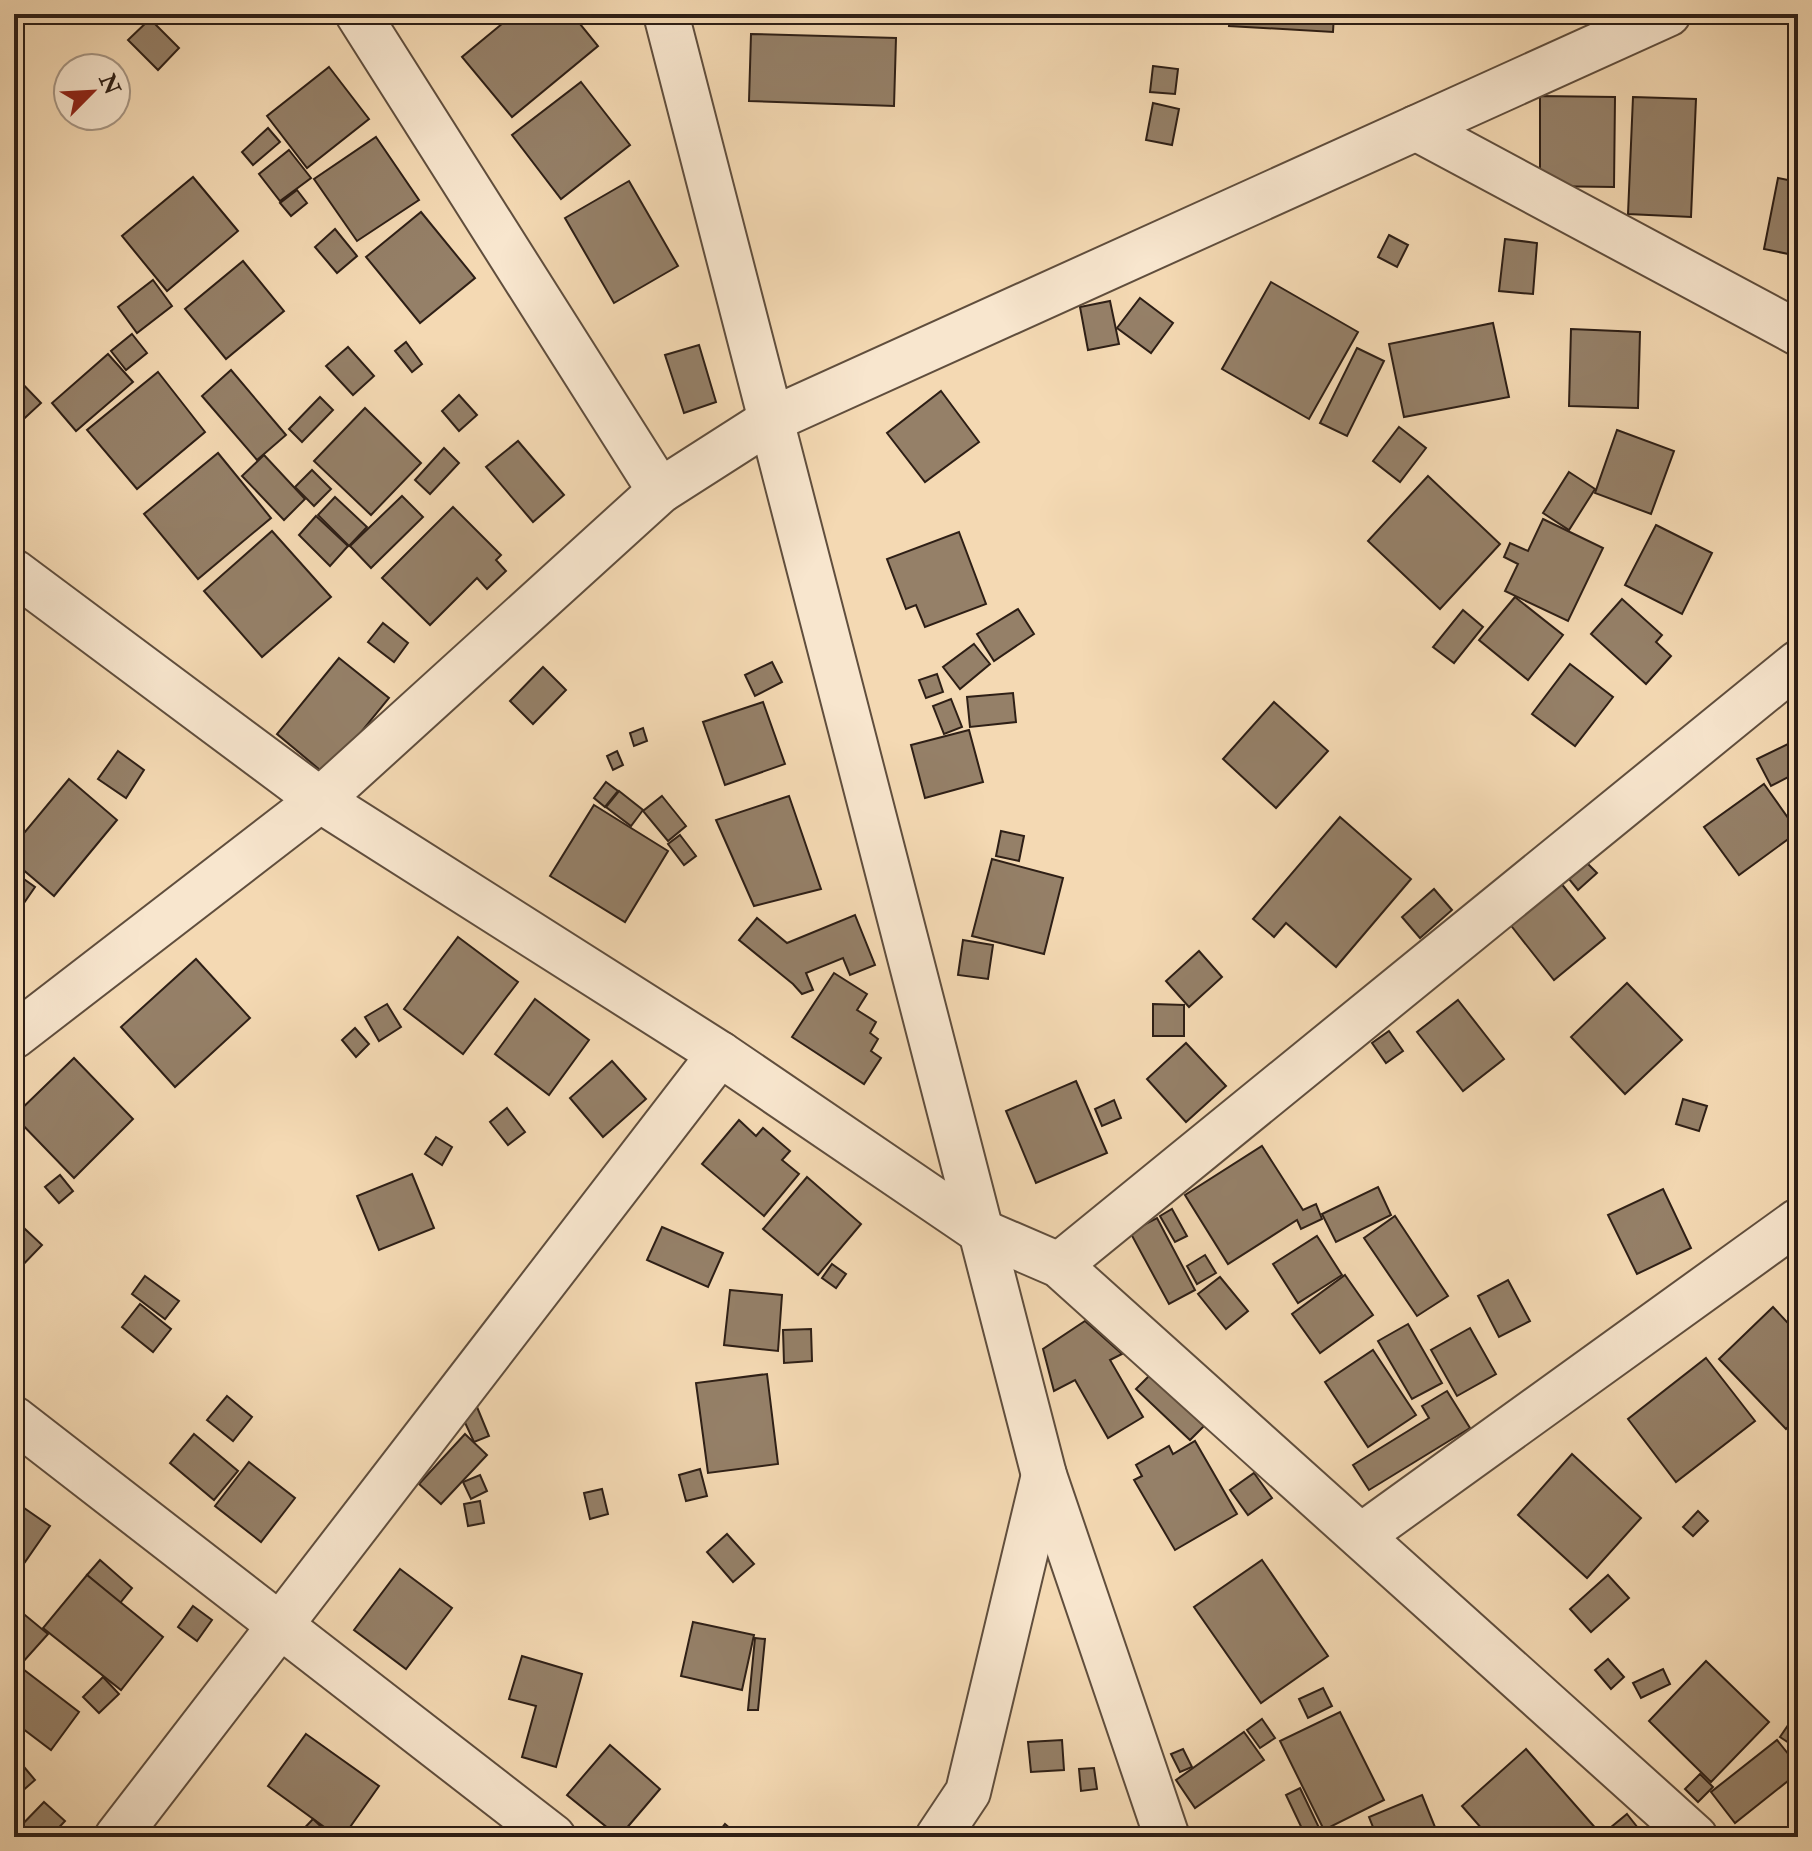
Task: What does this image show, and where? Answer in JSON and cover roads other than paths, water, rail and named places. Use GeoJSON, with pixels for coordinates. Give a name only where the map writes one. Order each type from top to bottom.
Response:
{"type":"FeatureCollection","features":[{"type":"Feature","properties":{"kind":"street"},"geometry":{"type":"LineString","coordinates":[[358,14],[660,491]]}},
{"type":"Feature","properties":{"kind":"street"},"geometry":{"type":"LineString","coordinates":[[666,14],[1044,1475],[1167,1837]]}},
{"type":"Feature","properties":{"kind":"street"},"geometry":{"type":"LineString","coordinates":[[14,1036],[320,800],[660,491],[771,420],[1668,14]]}},
{"type":"Feature","properties":{"kind":"street"},"geometry":{"type":"LineString","coordinates":[[1416,128],[1798,333]]}},
{"type":"Feature","properties":{"kind":"street"},"geometry":{"type":"LineString","coordinates":[[14,572],[320,800],[720,1054],[980,1231],[1059,1265],[1695,1837]]}},
{"type":"Feature","properties":{"kind":"street"},"geometry":{"type":"LineString","coordinates":[[1059,1265],[1798,663]]}},
{"type":"Feature","properties":{"kind":"street"},"geometry":{"type":"LineString","coordinates":[[117,1837],[720,1054]]}},
{"type":"Feature","properties":{"kind":"street"},"geometry":{"type":"LineString","coordinates":[[1361,1536],[1798,1221]]}},
{"type":"Feature","properties":{"kind":"street"},"geometry":{"type":"LineString","coordinates":[[14,1419],[553,1837]]}},
{"type":"Feature","properties":{"kind":"street"},"geometry":{"type":"LineString","coordinates":[[938,1837],[968,1792],[1044,1475]]}}]}
